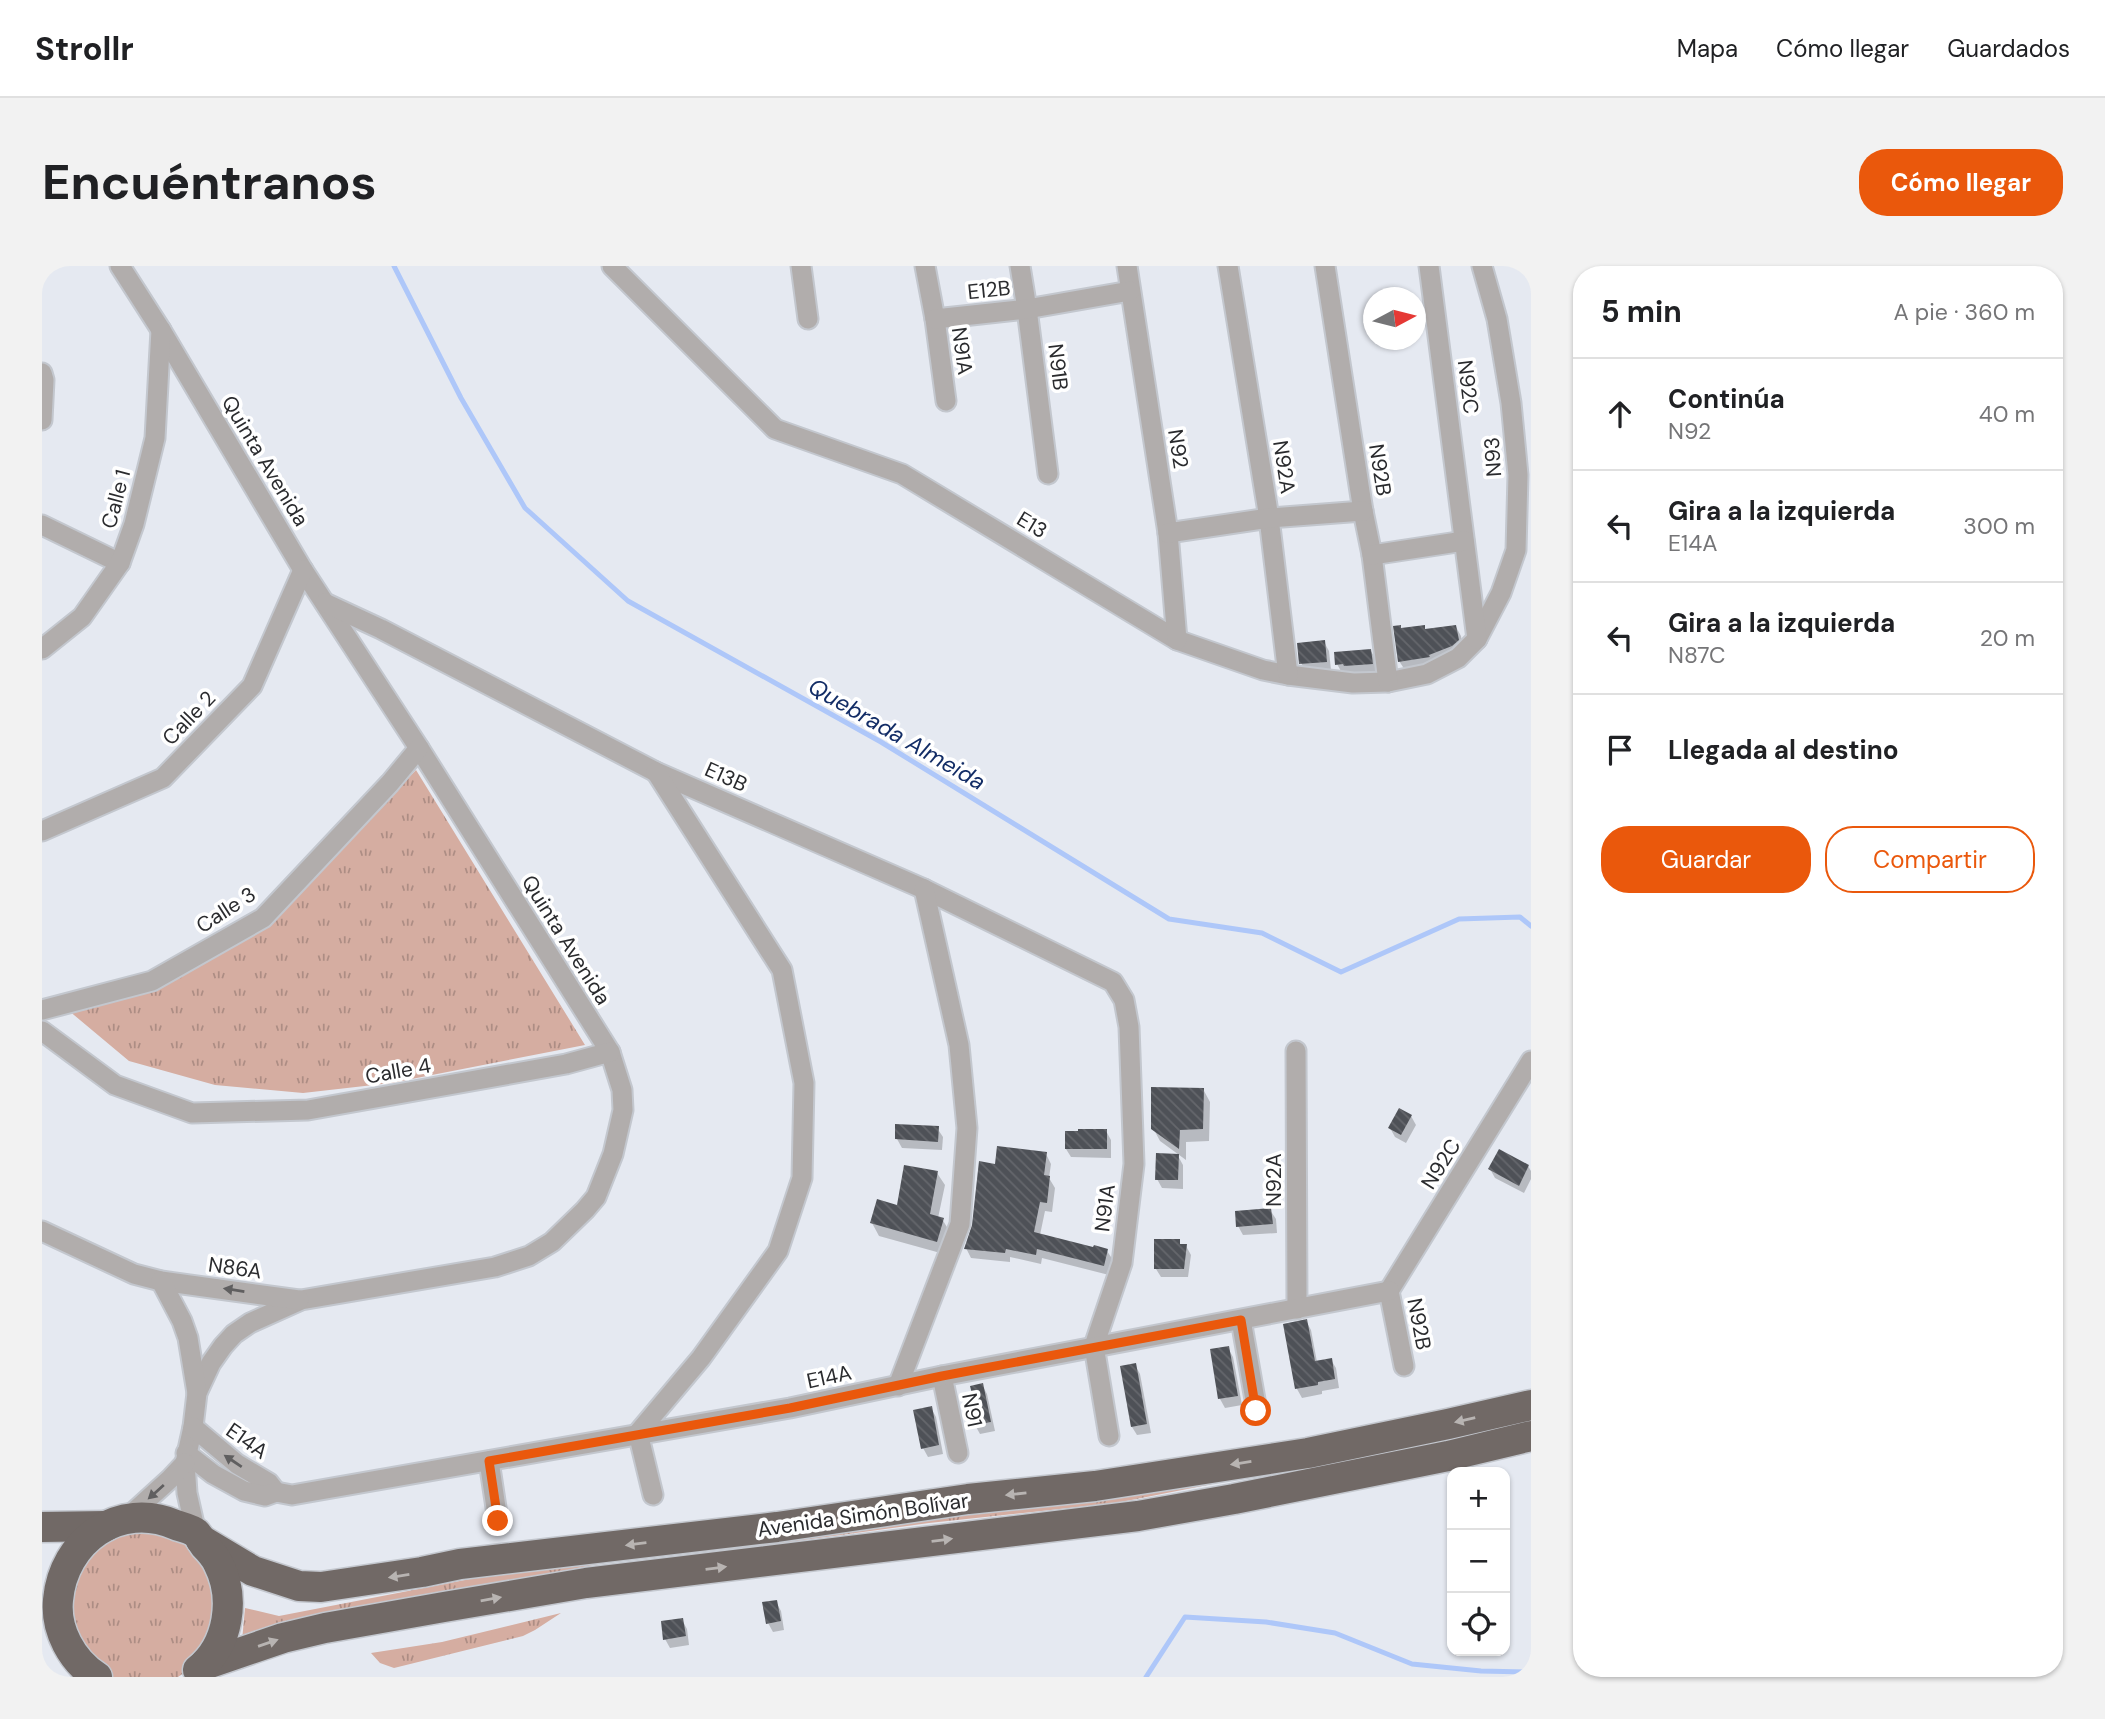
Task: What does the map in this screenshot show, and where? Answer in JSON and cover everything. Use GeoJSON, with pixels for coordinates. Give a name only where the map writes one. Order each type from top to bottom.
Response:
{"type":"FeatureCollection","features":[{"type":"Feature","properties":{"kind":"highway","name":"Avenida Simón Bolívar"},"geometry":{"type":"LineString","coordinates":[[42,1527],[149,1518],[167,1521],[253,1571],[299,1586],[321,1587],[460,1564],[777,1527],[968,1499],[1095,1486],[1308,1453],[1531,1405]]}},
{"type":"Feature","properties":{"kind":"highway","name":"Avenida Simón Bolívar"},"geometry":{"type":"LineString","coordinates":[[197,1671],[283,1638],[325,1628],[586,1583],[1138,1516],[1286,1489],[1531,1436]]}},
{"type":"Feature","properties":{"kind":"highway"},"geometry":{"type":"LineString","coordinates":[[75,1657],[62,1635],[57,1610],[59,1584],[68,1560],[85,1540],[116,1522]]}},
{"type":"Feature","properties":{"kind":"highway","name":"Avenida Simón Bolívar"},"geometry":{"type":"LineString","coordinates":[[197,1671],[220,1643],[228,1616],[227,1588],[218,1562],[198,1537]]}},
{"type":"Feature","properties":{"kind":"highway"},"geometry":{"type":"LineString","coordinates":[[42,1632],[97,1677]]}},
{"type":"Feature","properties":{"kind":"street","name":"Quinta Avenida"},"geometry":{"type":"LineString","coordinates":[[120,266],[161,330],[303,570],[419,748],[610,1052],[622,1090],[623,1110],[613,1154],[596,1197],[552,1242],[529,1256],[495,1267],[301,1300],[264,1316],[234,1334],[217,1354],[197,1392],[186,1458],[187,1493],[198,1537]]}},
{"type":"Feature","properties":{"kind":"street","name":"E13"},"geometry":{"type":"LineString","coordinates":[[612,266],[775,429],[902,474],[1177,640],[1263,670],[1353,683],[1388,682],[1427,674],[1458,657],[1477,639]]}},
{"type":"Feature","properties":{"kind":"street"},"geometry":{"type":"LineString","coordinates":[[801,266],[808,319]]}},
{"type":"Feature","properties":{"kind":"street","name":"N91A"},"geometry":{"type":"LineString","coordinates":[[926,266],[946,401]]}},
{"type":"Feature","properties":{"kind":"street","name":"N91B"},"geometry":{"type":"LineString","coordinates":[[1020,266],[1048,474]]}},
{"type":"Feature","properties":{"kind":"street","name":"N92"},"geometry":{"type":"LineString","coordinates":[[1127,266],[1168,533],[1177,640]]}},
{"type":"Feature","properties":{"kind":"street","name":"N92A"},"geometry":{"type":"LineString","coordinates":[[1228,266],[1269,518],[1288,675]]}},
{"type":"Feature","properties":{"kind":"street","name":"N92B"},"geometry":{"type":"LineString","coordinates":[[1325,266],[1372,555],[1388,682]]}},
{"type":"Feature","properties":{"kind":"street","name":"N92C"},"geometry":{"type":"LineString","coordinates":[[1429,266],[1477,639]]}},
{"type":"Feature","properties":{"kind":"street","name":"N93"},"geometry":{"type":"LineString","coordinates":[[1477,639],[1501,593],[1516,550],[1518,475],[1509,391],[1497,319],[1482,266]]}},
{"type":"Feature","properties":{"kind":"street","name":"E12B"},"geometry":{"type":"LineString","coordinates":[[935,319],[1027,309],[1130,291]]}},
{"type":"Feature","properties":{"kind":"street","name":"Calle 1"},"geometry":{"type":"LineString","coordinates":[[42,649],[82,617],[120,564],[134,524],[155,438],[161,330]]}},
{"type":"Feature","properties":{"kind":"street"},"geometry":{"type":"LineString","coordinates":[[42,373],[42,420]]}},
{"type":"Feature","properties":{"kind":"street"},"geometry":{"type":"LineString","coordinates":[[1168,533],[1269,518],[1363,511]]}},
{"type":"Feature","properties":{"kind":"street"},"geometry":{"type":"LineString","coordinates":[[42,525],[120,564]]}},
{"type":"Feature","properties":{"kind":"street"},"geometry":{"type":"LineString","coordinates":[[1372,555],[1464,541]]}},
{"type":"Feature","properties":{"kind":"street","name":"Calle 2"},"geometry":{"type":"LineString","coordinates":[[42,831],[163,778],[252,686],[303,570]]}},
{"type":"Feature","properties":{"kind":"street","name":"E13B"},"geometry":{"type":"LineString","coordinates":[[325,603],[381,629],[656,772],[923,889],[1114,982]]}},
{"type":"Feature","properties":{"kind":"street","name":"Calle 3"},"geometry":{"type":"LineString","coordinates":[[42,1010],[152,981],[263,918],[390,783],[419,748]]}},
{"type":"Feature","properties":{"kind":"street"},"geometry":{"type":"LineString","coordinates":[[653,1495],[638,1433],[701,1358],[778,1251],[802,1178],[804,1083],[782,970],[656,772]]}},
{"type":"Feature","properties":{"kind":"street"},"geometry":{"type":"LineString","coordinates":[[898,1385],[960,1224],[967,1128],[959,1045],[923,889]]}},
{"type":"Feature","properties":{"kind":"street","name":"N91A"},"geometry":{"type":"LineString","coordinates":[[1109,1436],[1094,1346],[1122,1263],[1134,1164],[1129,1027],[1124,1000],[1114,982]]}},
{"type":"Feature","properties":{"kind":"street","name":"Calle 4"},"geometry":{"type":"LineString","coordinates":[[42,1031],[115,1084],[192,1113],[308,1110],[566,1064],[610,1052]]}},
{"type":"Feature","properties":{"kind":"street","name":"N92A"},"geometry":{"type":"LineString","coordinates":[[1296,1051],[1297,1309]]}},
{"type":"Feature","properties":{"kind":"street","name":"N92C"},"geometry":{"type":"LineString","coordinates":[[1390,1291],[1531,1060]]}},
{"type":"Feature","properties":{"kind":"street","name":"N86A"},"geometry":{"type":"LineString","coordinates":[[42,1231],[134,1273],[161,1281],[301,1300]]}},
{"type":"Feature","properties":{"kind":"street"},"geometry":{"type":"LineString","coordinates":[[161,1281],[188,1338],[197,1392]]}},
{"type":"Feature","properties":{"kind":"street","name":"N92B"},"geometry":{"type":"LineString","coordinates":[[1390,1291],[1404,1366]]}},
{"type":"Feature","properties":{"kind":"street","name":"E14A"},"geometry":{"type":"LineString","coordinates":[[186,1458],[244,1490],[265,1496],[276,1492],[292,1495],[790,1408],[1094,1346],[1390,1291]]}},
{"type":"Feature","properties":{"kind":"street"},"geometry":{"type":"LineString","coordinates":[[1241,1320],[1256,1411]]}},
{"type":"Feature","properties":{"kind":"street","name":"N91"},"geometry":{"type":"LineString","coordinates":[[942,1376],[957,1453]]}},
{"type":"Feature","properties":{"kind":"street","name":"E14A"},"geometry":{"type":"LineString","coordinates":[[192,1427],[228,1457],[270,1483],[276,1492]]}},
{"type":"Feature","properties":{"kind":"street"},"geometry":{"type":"LineString","coordinates":[[116,1522],[170,1479],[186,1458]]}},
{"type":"Feature","properties":{"kind":"street"},"geometry":{"type":"LineString","coordinates":[[489,1461],[498,1521]]}},
{"type":"Feature","properties":{"kind":"green space"},"geometry":{"type":"Polygon","coordinates":[[[416,770],[585,1045],[391,1083],[303,1093],[215,1085],[129,1061],[68,1010],[176,979],[274,919],[416,770]]]}},
{"type":"Feature","properties":{"kind":"green space"},"geometry":{"type":"Polygon","coordinates":[[[1531,1419],[1531,1431],[1441,1439],[1116,1503],[929,1523],[752,1547],[643,1556],[593,1565],[433,1597],[241,1652],[245,1608],[279,1616],[527,1568],[1531,1419]]]}},
{"type":"Feature","properties":{"kind":"green space"},"geometry":{"type":"Polygon","coordinates":[[[147,1529],[173,1535],[195,1549],[220,1593],[198,1663],[178,1677],[110,1677],[72,1639],[68,1587],[79,1563],[121,1532],[147,1529]]]}},
{"type":"Feature","properties":{"kind":"green space"},"geometry":{"type":"Polygon","coordinates":[[[561,1613],[523,1636],[394,1668],[380,1663],[371,1653],[442,1642],[561,1613]]]}},
{"type":"Feature","properties":{"kind":"building"},"geometry":{"type":"Polygon","coordinates":[[[1401,625],[1401,628],[1425,625],[1425,629],[1456,625],[1459,640],[1452,646],[1429,655],[1430,657],[1398,662],[1393,626],[1401,625]]]}},
{"type":"Feature","properties":{"kind":"building"},"geometry":{"type":"Polygon","coordinates":[[[1325,640],[1327,662],[1299,664],[1297,643],[1325,640]]]}},
{"type":"Feature","properties":{"kind":"building"},"geometry":{"type":"Polygon","coordinates":[[[1371,649],[1373,664],[1335,665],[1334,652],[1371,649]]]}},
{"type":"Feature","properties":{"kind":"building"},"geometry":{"type":"Polygon","coordinates":[[[1151,1087],[1204,1088],[1203,1129],[1180,1130],[1179,1149],[1151,1129],[1151,1087]]]}},
{"type":"Feature","properties":{"kind":"building"},"geometry":{"type":"Polygon","coordinates":[[[1399,1108],[1412,1115],[1401,1135],[1388,1128],[1399,1108]]]}},
{"type":"Feature","properties":{"kind":"building"},"geometry":{"type":"Polygon","coordinates":[[[895,1124],[939,1126],[938,1142],[895,1139],[895,1124]]]}},
{"type":"Feature","properties":{"kind":"building"},"geometry":{"type":"Polygon","coordinates":[[[1107,1129],[1107,1149],[1065,1149],[1065,1131],[1107,1129]]]}},
{"type":"Feature","properties":{"kind":"building"},"geometry":{"type":"Polygon","coordinates":[[[997,1146],[1047,1152],[1044,1175],[1050,1176],[1047,1203],[1040,1202],[1034,1232],[1108,1249],[1104,1266],[1037,1249],[1036,1255],[1006,1249],[1005,1253],[964,1249],[972,1225],[979,1161],[995,1164],[997,1146]]]}},
{"type":"Feature","properties":{"kind":"building"},"geometry":{"type":"Polygon","coordinates":[[[1499,1149],[1529,1165],[1519,1186],[1488,1169],[1499,1149]]]}},
{"type":"Feature","properties":{"kind":"building"},"geometry":{"type":"Polygon","coordinates":[[[1156,1153],[1179,1154],[1178,1180],[1155,1180],[1156,1153]]]}},
{"type":"Feature","properties":{"kind":"building"},"geometry":{"type":"Polygon","coordinates":[[[904,1165],[938,1171],[930,1214],[944,1218],[937,1242],[870,1223],[877,1199],[897,1205],[904,1165]]]}},
{"type":"Feature","properties":{"kind":"building"},"geometry":{"type":"Polygon","coordinates":[[[1271,1208],[1273,1224],[1236,1227],[1235,1211],[1271,1208]]]}},
{"type":"Feature","properties":{"kind":"building"},"geometry":{"type":"Polygon","coordinates":[[[1154,1239],[1180,1239],[1180,1244],[1187,1244],[1184,1269],[1154,1269],[1154,1239]]]}},
{"type":"Feature","properties":{"kind":"building"},"geometry":{"type":"Polygon","coordinates":[[[1307,1319],[1315,1361],[1332,1358],[1335,1379],[1295,1389],[1283,1324],[1307,1319]]]}},
{"type":"Feature","properties":{"kind":"building"},"geometry":{"type":"Polygon","coordinates":[[[1229,1346],[1238,1396],[1218,1399],[1210,1349],[1229,1346]]]}},
{"type":"Feature","properties":{"kind":"building"},"geometry":{"type":"Polygon","coordinates":[[[1136,1363],[1147,1424],[1131,1427],[1120,1366],[1136,1363]]]}},
{"type":"Feature","properties":{"kind":"building"},"geometry":{"type":"Polygon","coordinates":[[[983,1383],[991,1422],[973,1425],[967,1395],[972,1394],[970,1386],[983,1383]]]}},
{"type":"Feature","properties":{"kind":"building"},"geometry":{"type":"Polygon","coordinates":[[[932,1406],[939,1445],[921,1449],[913,1410],[932,1406]]]}},
{"type":"Feature","properties":{"kind":"building"},"geometry":{"type":"Polygon","coordinates":[[[777,1600],[781,1621],[766,1624],[762,1602],[777,1600]]]}},
{"type":"Feature","properties":{"kind":"building"},"geometry":{"type":"Polygon","coordinates":[[[683,1618],[686,1636],[663,1640],[661,1621],[683,1618]]]}},
{"type":"Feature","properties":{"kind":"waterway","name":"Quebrada Almeida"},"geometry":{"type":"LineString","coordinates":[[394,266],[461,398],[525,508],[628,601],[881,742],[1169,919],[1262,933],[1341,972],[1459,919],[1520,917],[1531,926]]}},
{"type":"Feature","properties":{"kind":"waterway"},"geometry":{"type":"LineString","coordinates":[[1146,1677],[1185,1617],[1266,1622],[1335,1633],[1412,1664],[1481,1671],[1531,1672]]}},
{"type":"Feature","properties":{"kind":"route"},"geometry":{"type":"LineString","coordinates":[[498,1521],[489,1461],[790,1408],[1094,1346],[1241,1320],[1256,1411]]}}]}
